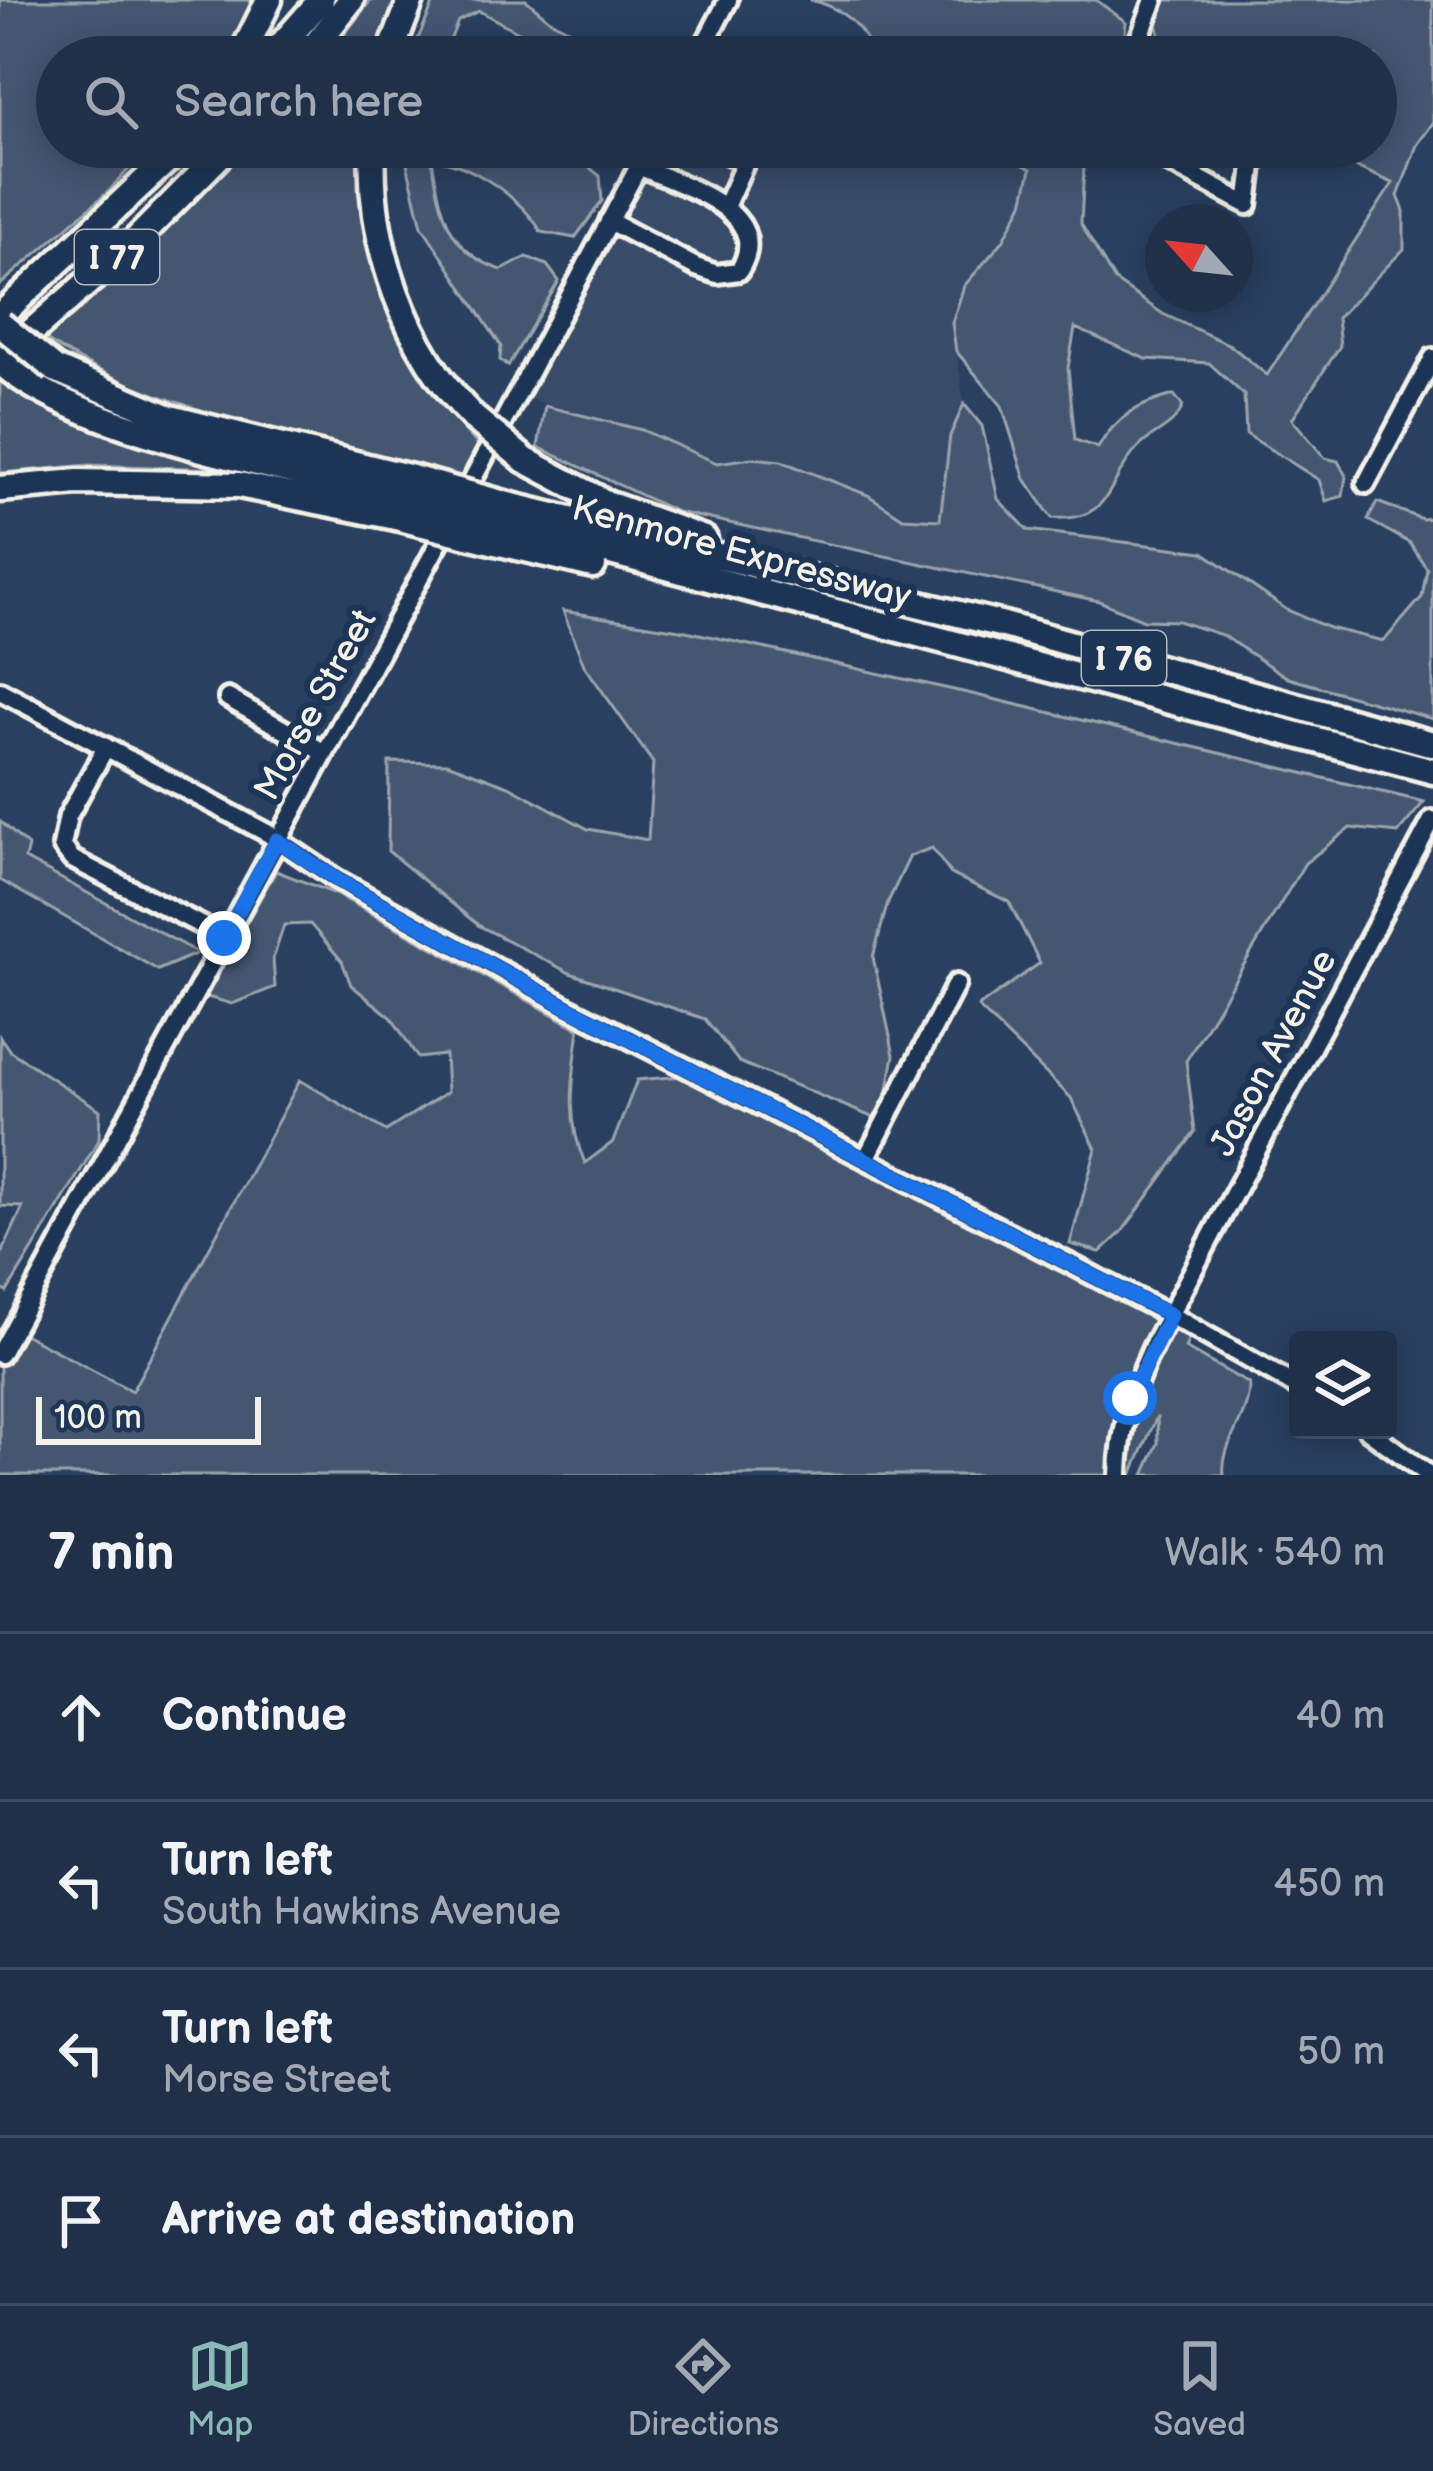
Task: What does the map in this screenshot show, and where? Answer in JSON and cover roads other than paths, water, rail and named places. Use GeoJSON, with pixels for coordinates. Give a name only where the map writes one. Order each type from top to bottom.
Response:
{"type":"FeatureCollection","features":[{"type":"Feature","properties":{"kind":"highway"},"geometry":{"type":"LineString","coordinates":[[251,36],[269,0]]}},
{"type":"Feature","properties":{"kind":"highway"},"geometry":{"type":"LineString","coordinates":[[289,36],[321,0]]}},
{"type":"Feature","properties":{"kind":"highway"},"geometry":{"type":"LineString","coordinates":[[323,36],[351,0]]}},
{"type":"Feature","properties":{"kind":"highway"},"geometry":{"type":"LineString","coordinates":[[397,36],[411,0]]}},
{"type":"Feature","properties":{"kind":"highway"},"geometry":{"type":"LineString","coordinates":[[76,247],[149,168]]}},
{"type":"Feature","properties":{"kind":"highway","name":"I 77"},"geometry":{"type":"LineString","coordinates":[[0,320],[159,168]]}},
{"type":"Feature","properties":{"kind":"highway","name":"I 77"},"geometry":{"type":"LineString","coordinates":[[0,360],[104,269],[207,168]]}},
{"type":"Feature","properties":{"kind":"highway","name":"I 76"},"geometry":{"type":"LineString","coordinates":[[374,168],[374,200],[389,276],[430,361],[474,418],[525,460],[610,505],[813,579]]}},
{"type":"Feature","properties":{"kind":"highway"},"geometry":{"type":"LineString","coordinates":[[0,320],[55,369],[170,418],[405,498],[504,524]]}},
{"type":"Feature","properties":{"kind":"highway"},"geometry":{"type":"LineString","coordinates":[[0,360],[36,388],[205,449],[504,524],[813,579]]}},
{"type":"Feature","properties":{"kind":"highway"},"geometry":{"type":"LineString","coordinates":[[0,489],[137,482],[405,498]]}},
{"type":"Feature","properties":{"kind":"highway","name":"Kenmore Expressway"},"geometry":{"type":"LineString","coordinates":[[504,524],[1433,771]]}},
{"type":"Feature","properties":{"kind":"highway","name":"Kenmore Expressway"},"geometry":{"type":"LineString","coordinates":[[813,579],[1004,625],[1433,744]]}},
{"type":"Feature","properties":{"kind":"street"},"geometry":{"type":"LineString","coordinates":[[709,36],[728,0]]}},
{"type":"Feature","properties":{"kind":"street"},"geometry":{"type":"LineString","coordinates":[[1139,36],[1154,0]]}},
{"type":"Feature","properties":{"kind":"street","name":"Morse Street"},"geometry":{"type":"LineString","coordinates":[[0,1354],[638,168]]}},
{"type":"Feature","properties":{"kind":"street"},"geometry":{"type":"LineString","coordinates":[[609,221],[718,274],[739,271],[748,255],[748,234],[725,207],[643,168]]}},
{"type":"Feature","properties":{"kind":"street"},"geometry":{"type":"LineString","coordinates":[[725,207],[743,168]]}},
{"type":"Feature","properties":{"kind":"street"},"geometry":{"type":"LineString","coordinates":[[1179,168],[1248,205],[1253,168]]}},
{"type":"Feature","properties":{"kind":"street"},"geometry":{"type":"LineString","coordinates":[[1366,484],[1433,358]]}},
{"type":"Feature","properties":{"kind":"street"},"geometry":{"type":"LineString","coordinates":[[0,691],[277,840],[336,879],[529,986],[1170,1315],[1289,1382]]}},
{"type":"Feature","properties":{"kind":"street"},"geometry":{"type":"LineString","coordinates":[[228,698],[325,753]]}},
{"type":"Feature","properties":{"kind":"street"},"geometry":{"type":"LineString","coordinates":[[106,747],[68,816],[62,846],[72,859],[224,938]]}},
{"type":"Feature","properties":{"kind":"street","name":"Jason Avenue"},"geometry":{"type":"LineString","coordinates":[[1119,1475],[1120,1438],[1130,1398],[1432,820]]}},
{"type":"Feature","properties":{"kind":"street"},"geometry":{"type":"LineString","coordinates":[[866,1159],[956,984]]}},
{"type":"Feature","properties":{"kind":"street"},"geometry":{"type":"LineString","coordinates":[[1380,1439],[1430,1475]]}}]}
